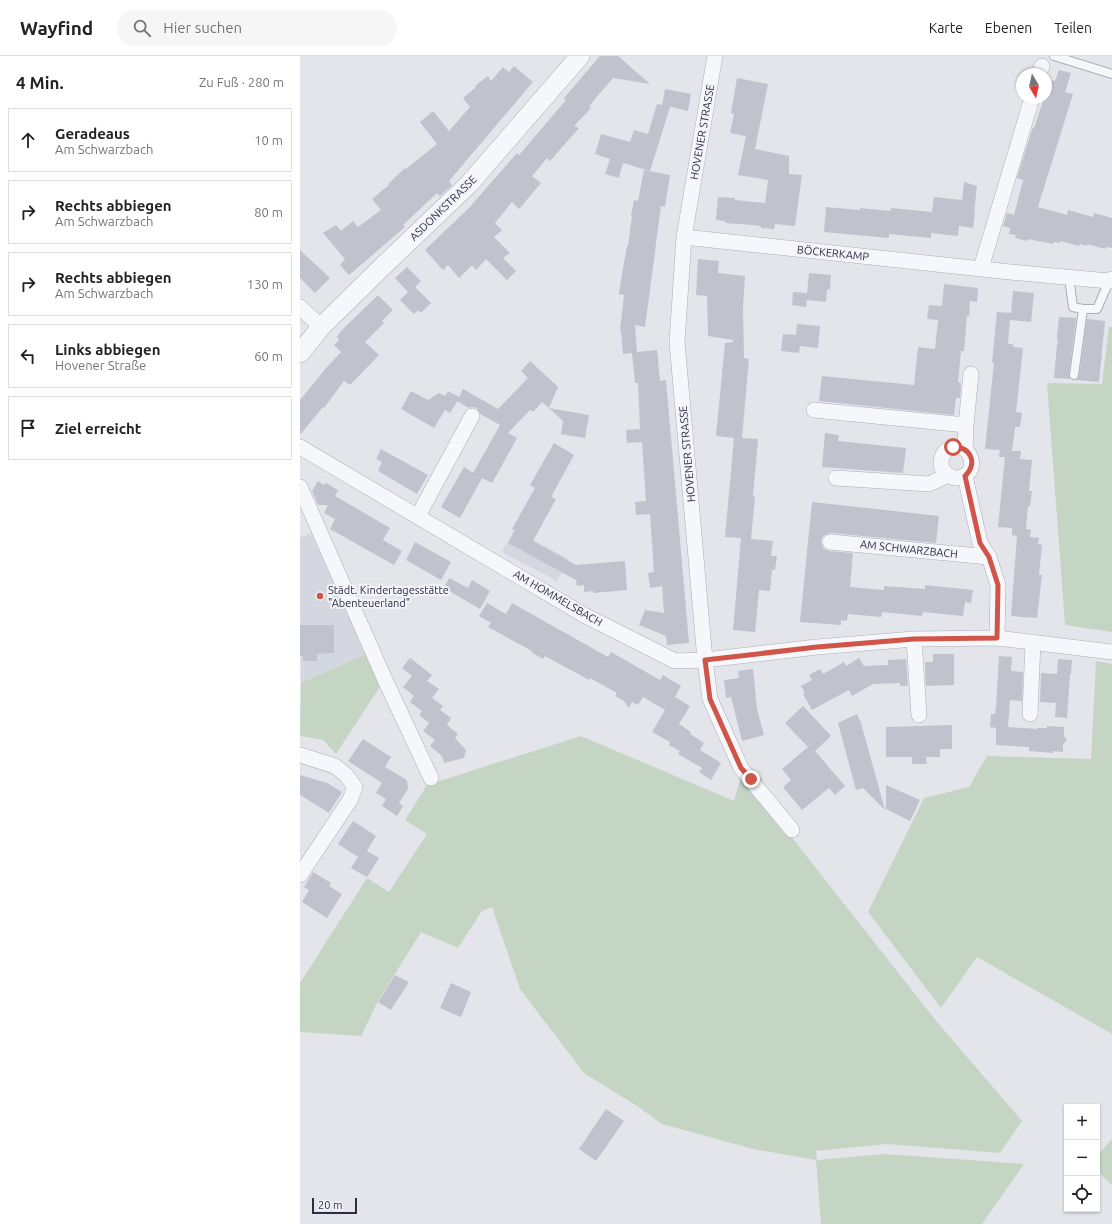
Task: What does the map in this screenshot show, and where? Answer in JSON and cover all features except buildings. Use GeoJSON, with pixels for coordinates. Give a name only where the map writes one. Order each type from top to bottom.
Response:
{"type":"FeatureCollection","features":[{"type":"Feature","properties":{"kind":"street","name":"ASDONKSTRASSE"},"geometry":{"type":"LineString","coordinates":[[300,353],[321,327],[469,184],[580,56]]}},
{"type":"Feature","properties":{"kind":"street","name":"HOVENER STRASSE"},"geometry":{"type":"LineString","coordinates":[[715,56],[684,237],[677,342],[705,660],[710,699],[741,768],[792,830]]}},
{"type":"Feature","properties":{"kind":"street"},"geometry":{"type":"LineString","coordinates":[[981,268],[1030,104]]}},
{"type":"Feature","properties":{"kind":"street","name":"BÖCKERKAMP"},"geometry":{"type":"LineString","coordinates":[[684,237],[1069,277],[1111,280]]}},
{"type":"Feature","properties":{"kind":"street"},"geometry":{"type":"LineString","coordinates":[[300,307],[321,327]]}},
{"type":"Feature","properties":{"kind":"street"},"geometry":{"type":"LineString","coordinates":[[965,449],[971,374]]}},
{"type":"Feature","properties":{"kind":"street"},"geometry":{"type":"LineString","coordinates":[[814,410],[966,425]]}},
{"type":"Feature","properties":{"kind":"street"},"geometry":{"type":"LineString","coordinates":[[418,516],[472,416]]}},
{"type":"Feature","properties":{"kind":"street"},"geometry":{"type":"LineString","coordinates":[[953,447],[965,449],[970,454],[972,460],[972,466],[969,471],[965,476],[959,478],[948,476],[943,471],[941,465],[943,454],[948,449],[953,447]]}},
{"type":"Feature","properties":{"kind":"street","name":"AM HOMMELSBACH"},"geometry":{"type":"LineString","coordinates":[[300,448],[584,615],[675,661],[705,660]]}},
{"type":"Feature","properties":{"kind":"street"},"geometry":{"type":"LineString","coordinates":[[836,478],[929,484],[948,476]]}},
{"type":"Feature","properties":{"kind":"street"},"geometry":{"type":"LineString","coordinates":[[965,476],[980,543],[989,557],[998,585],[997,638]]}},
{"type":"Feature","properties":{"kind":"street"},"geometry":{"type":"LineString","coordinates":[[300,487],[386,682],[431,778]]}},
{"type":"Feature","properties":{"kind":"street","name":"AM SCHWARZBACH"},"geometry":{"type":"LineString","coordinates":[[830,542],[989,557]]}},
{"type":"Feature","properties":{"kind":"street"},"geometry":{"type":"LineString","coordinates":[[705,660],[817,647],[914,639],[997,638],[1112,652]]}},
{"type":"Feature","properties":{"kind":"street"},"geometry":{"type":"LineString","coordinates":[[914,639],[918,715]]}},
{"type":"Feature","properties":{"kind":"street"},"geometry":{"type":"LineString","coordinates":[[1030,714],[1034,642]]}},
{"type":"Feature","properties":{"kind":"street"},"geometry":{"type":"LineString","coordinates":[[300,755],[335,766],[346,776],[354,787],[350,800],[300,875]]}},
{"type":"Feature","properties":{"kind":"lane"},"geometry":{"type":"LineString","coordinates":[[1054,56],[1112,74]]}},
{"type":"Feature","properties":{"kind":"lane"},"geometry":{"type":"LineString","coordinates":[[1069,277],[1074,307],[1083,309],[1097,309],[1111,280]]}},
{"type":"Feature","properties":{"kind":"lane"},"geometry":{"type":"LineString","coordinates":[[1074,375],[1083,309]]}},
{"type":"Feature","properties":{"kind":"shaded area"},"geometry":{"type":"Polygon","coordinates":[[[514,530],[569,559],[557,581],[502,552],[514,530]]]}},
{"type":"Feature","properties":{"kind":"shaded area","name":"Städt. Kindertagesstätte \"Abenteuerland\""},"geometry":{"type":"Polygon","coordinates":[[[311,533],[366,654],[301,683],[300,538],[311,533]]]}},
{"type":"Feature","properties":{"kind":"green space"},"geometry":{"type":"Polygon","coordinates":[[[1109,327],[1112,327],[1112,632],[1065,625],[1047,383],[1102,384],[1109,327]]]}},
{"type":"Feature","properties":{"kind":"green space"},"geometry":{"type":"Polygon","coordinates":[[[366,654],[381,685],[336,754],[323,740],[300,736],[301,683],[366,654]]]}},
{"type":"Feature","properties":{"kind":"green space"},"geometry":{"type":"Polygon","coordinates":[[[1096,661],[1112,664],[1112,1034],[977,957],[941,1008],[868,912],[924,798],[969,787],[987,756],[1091,759],[1096,661]]]}},
{"type":"Feature","properties":{"kind":"green space"},"geometry":{"type":"Polygon","coordinates":[[[581,736],[734,801],[742,774],[937,1022],[1022,1121],[1000,1153],[887,1144],[816,1151],[817,1160],[885,1154],[1024,1164],[982,1224],[821,1224],[816,1160],[753,1149],[662,1124],[640,1108],[584,1073],[520,989],[492,907],[482,911],[458,948],[421,932],[378,1001],[361,1036],[300,1032],[300,983],[367,878],[389,892],[427,834],[405,820],[427,785],[581,736]]]}},
{"type":"Feature","properties":{"kind":"green space"},"geometry":{"type":"Polygon","coordinates":[[[1112,1139],[1112,1185],[1100,1174],[1100,1153],[1112,1139]]]}},
{"type":"Feature","properties":{"kind":"place","name":"Städt. Kindertagesstätte \"Abenteuerland\""},"geometry":{"type":"Point","coordinates":[320,596]}},
{"type":"Feature","properties":{"kind":"route"},"geometry":{"type":"LineString","coordinates":[[751,779],[741,768],[710,699],[705,660],[817,647],[914,639],[997,638],[998,585],[989,557],[980,543],[965,476],[972,466],[972,460],[970,454],[965,449],[953,447]]}}]}
